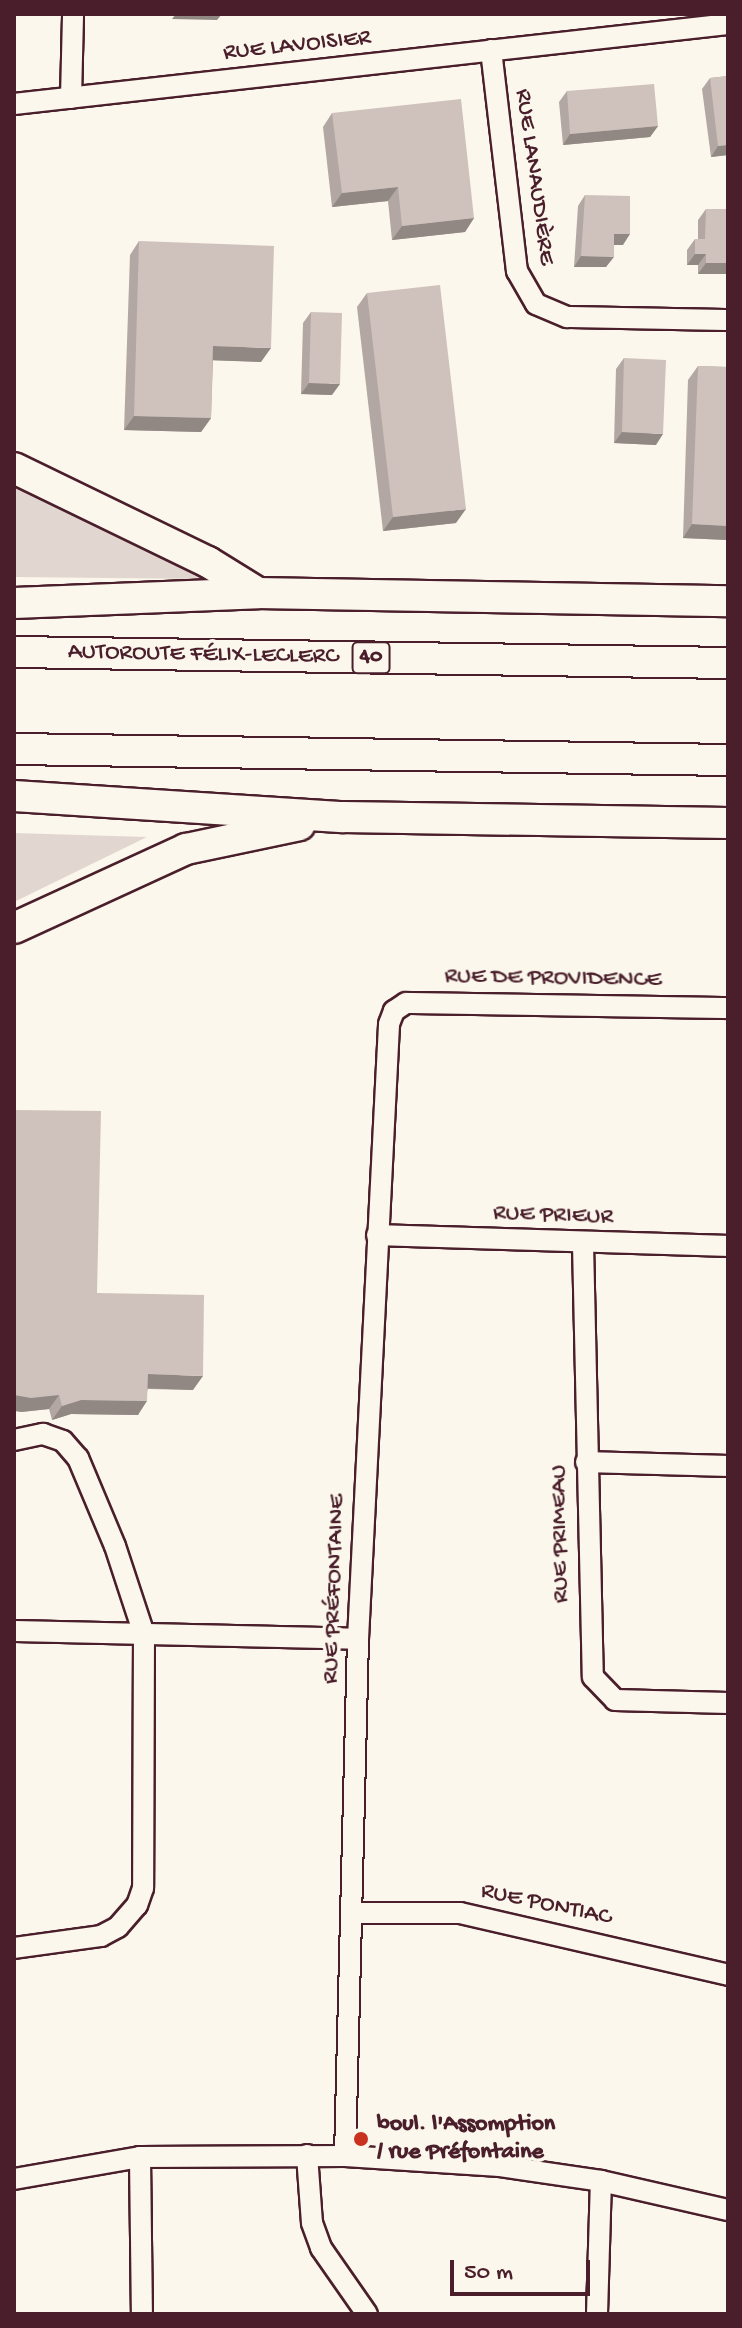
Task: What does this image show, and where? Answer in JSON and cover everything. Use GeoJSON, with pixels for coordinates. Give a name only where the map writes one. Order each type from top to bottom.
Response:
{"type":"FeatureCollection","features":[{"type":"Feature","properties":{"kind":"highway"},"geometry":{"type":"LineString","coordinates":[[14,468],[208,562],[258,593]]}},
{"type":"Feature","properties":{"kind":"highway"},"geometry":{"type":"LineString","coordinates":[[14,603],[258,593],[728,601]]}},
{"type":"Feature","properties":{"kind":"highway","name":"AUTOROUTE FÉLIX-LECLERC"},"geometry":{"type":"LineString","coordinates":[[14,652],[728,663]]}},
{"type":"Feature","properties":{"kind":"highway"},"geometry":{"type":"LineString","coordinates":[[14,749],[728,760]]}},
{"type":"Feature","properties":{"kind":"highway"},"geometry":{"type":"LineString","coordinates":[[14,796],[343,817],[728,823]]}},
{"type":"Feature","properties":{"kind":"highway"},"geometry":{"type":"LineString","coordinates":[[14,928],[186,849],[343,817]]}},
{"type":"Feature","properties":{"kind":"street"},"geometry":{"type":"LineString","coordinates":[[71,98],[73,14]]}},
{"type":"Feature","properties":{"kind":"street","name":"RUE LAVOISIER"},"geometry":{"type":"LineString","coordinates":[[14,104],[728,24]]}},
{"type":"Feature","properties":{"kind":"street","name":"RUE LANAUDIÈRE"},"geometry":{"type":"LineString","coordinates":[[491,50],[517,271],[536,304],[567,317],[728,320]]}},
{"type":"Feature","properties":{"kind":"street","name":"RUE DE PROVIDENCE"},"geometry":{"type":"LineString","coordinates":[[389,1024],[394,1011],[406,1003],[728,1008]]}},
{"type":"Feature","properties":{"kind":"street","name":"RUE PRÉFONTAINE"},"geometry":{"type":"LineString","coordinates":[[345,2156],[358,1639],[389,1024]]}},
{"type":"Feature","properties":{"kind":"street","name":"RUE PRIEUR"},"geometry":{"type":"LineString","coordinates":[[377,1235],[583,1244],[728,1246]]}},
{"type":"Feature","properties":{"kind":"street","name":"RUE PRIMEAU"},"geometry":{"type":"LineString","coordinates":[[583,1244],[593,1677],[603,1694],[615,1700],[728,1703]]}},
{"type":"Feature","properties":{"kind":"street"},"geometry":{"type":"LineString","coordinates":[[14,1440],[43,1434],[73,1450],[115,1546],[144,1634],[143,1888],[137,1905],[118,1927],[101,1936],[14,1948]]}},
{"type":"Feature","properties":{"kind":"street"},"geometry":{"type":"LineString","coordinates":[[586,1462],[728,1466]]}},
{"type":"Feature","properties":{"kind":"street"},"geometry":{"type":"LineString","coordinates":[[14,1631],[358,1639]]}},
{"type":"Feature","properties":{"kind":"street","name":"RUE PONTIAC"},"geometry":{"type":"LineString","coordinates":[[351,1913],[460,1913],[728,1975]]}},
{"type":"Feature","properties":{"kind":"street"},"geometry":{"type":"LineString","coordinates":[[307,2155],[310,2211],[321,2248],[367,2314]]}},
{"type":"Feature","properties":{"kind":"street"},"geometry":{"type":"LineString","coordinates":[[14,2179],[140,2157],[345,2156],[500,2166],[601,2181],[728,2210]]}},
{"type":"Feature","properties":{"kind":"street"},"geometry":{"type":"LineString","coordinates":[[140,2157],[142,2314]]}},
{"type":"Feature","properties":{"kind":"street"},"geometry":{"type":"LineString","coordinates":[[597,2314],[601,2181]]}},
{"type":"Feature","properties":{"kind":"shaded area"},"geometry":{"type":"Polygon","coordinates":[[[14,481],[203,579],[14,577],[14,481]]]}},
{"type":"Feature","properties":{"kind":"shaded area"},"geometry":{"type":"Polygon","coordinates":[[[14,833],[147,837],[14,902],[14,833]]]}},
{"type":"Feature","properties":{"kind":"building"},"geometry":{"type":"Polygon","coordinates":[[[728,76],[728,145],[718,146],[710,78],[728,76]]]}},
{"type":"Feature","properties":{"kind":"building"},"geometry":{"type":"Polygon","coordinates":[[[654,84],[658,126],[570,134],[567,91],[654,84]]]}},
{"type":"Feature","properties":{"kind":"building"},"geometry":{"type":"Polygon","coordinates":[[[461,99],[474,218],[402,226],[398,187],[342,193],[332,113],[461,99]]]}},
{"type":"Feature","properties":{"kind":"building"},"geometry":{"type":"Polygon","coordinates":[[[585,195],[630,196],[630,234],[614,234],[614,257],[581,256],[585,195]]]}},
{"type":"Feature","properties":{"kind":"building"},"geometry":{"type":"Polygon","coordinates":[[[706,209],[728,209],[728,263],[706,263],[706,254],[695,254],[695,239],[705,239],[706,209]]]}},
{"type":"Feature","properties":{"kind":"building"},"geometry":{"type":"Polygon","coordinates":[[[139,241],[274,246],[271,348],[213,346],[211,418],[134,416],[139,241]]]}},
{"type":"Feature","properties":{"kind":"building"},"geometry":{"type":"Polygon","coordinates":[[[440,285],[466,509],[393,517],[367,293],[440,285]]]}},
{"type":"Feature","properties":{"kind":"building"},"geometry":{"type":"Polygon","coordinates":[[[311,312],[342,313],[340,384],[309,383],[311,312]]]}},
{"type":"Feature","properties":{"kind":"building"},"geometry":{"type":"Polygon","coordinates":[[[624,358],[666,360],[663,434],[622,432],[624,358]]]}},
{"type":"Feature","properties":{"kind":"building"},"geometry":{"type":"Polygon","coordinates":[[[698,366],[728,367],[728,526],[692,524],[698,366]]]}},
{"type":"Feature","properties":{"kind":"building"},"geometry":{"type":"Polygon","coordinates":[[[14,1110],[101,1111],[97,1293],[204,1295],[203,1376],[148,1374],[147,1401],[81,1400],[62,1406],[59,1395],[31,1398],[14,1395],[14,1110]]]}},
{"type":"Feature","properties":{"kind":"place","name":"boul. l'Assomption / rue Préfontaine"},"geometry":{"type":"Point","coordinates":[361,2139]}}]}
